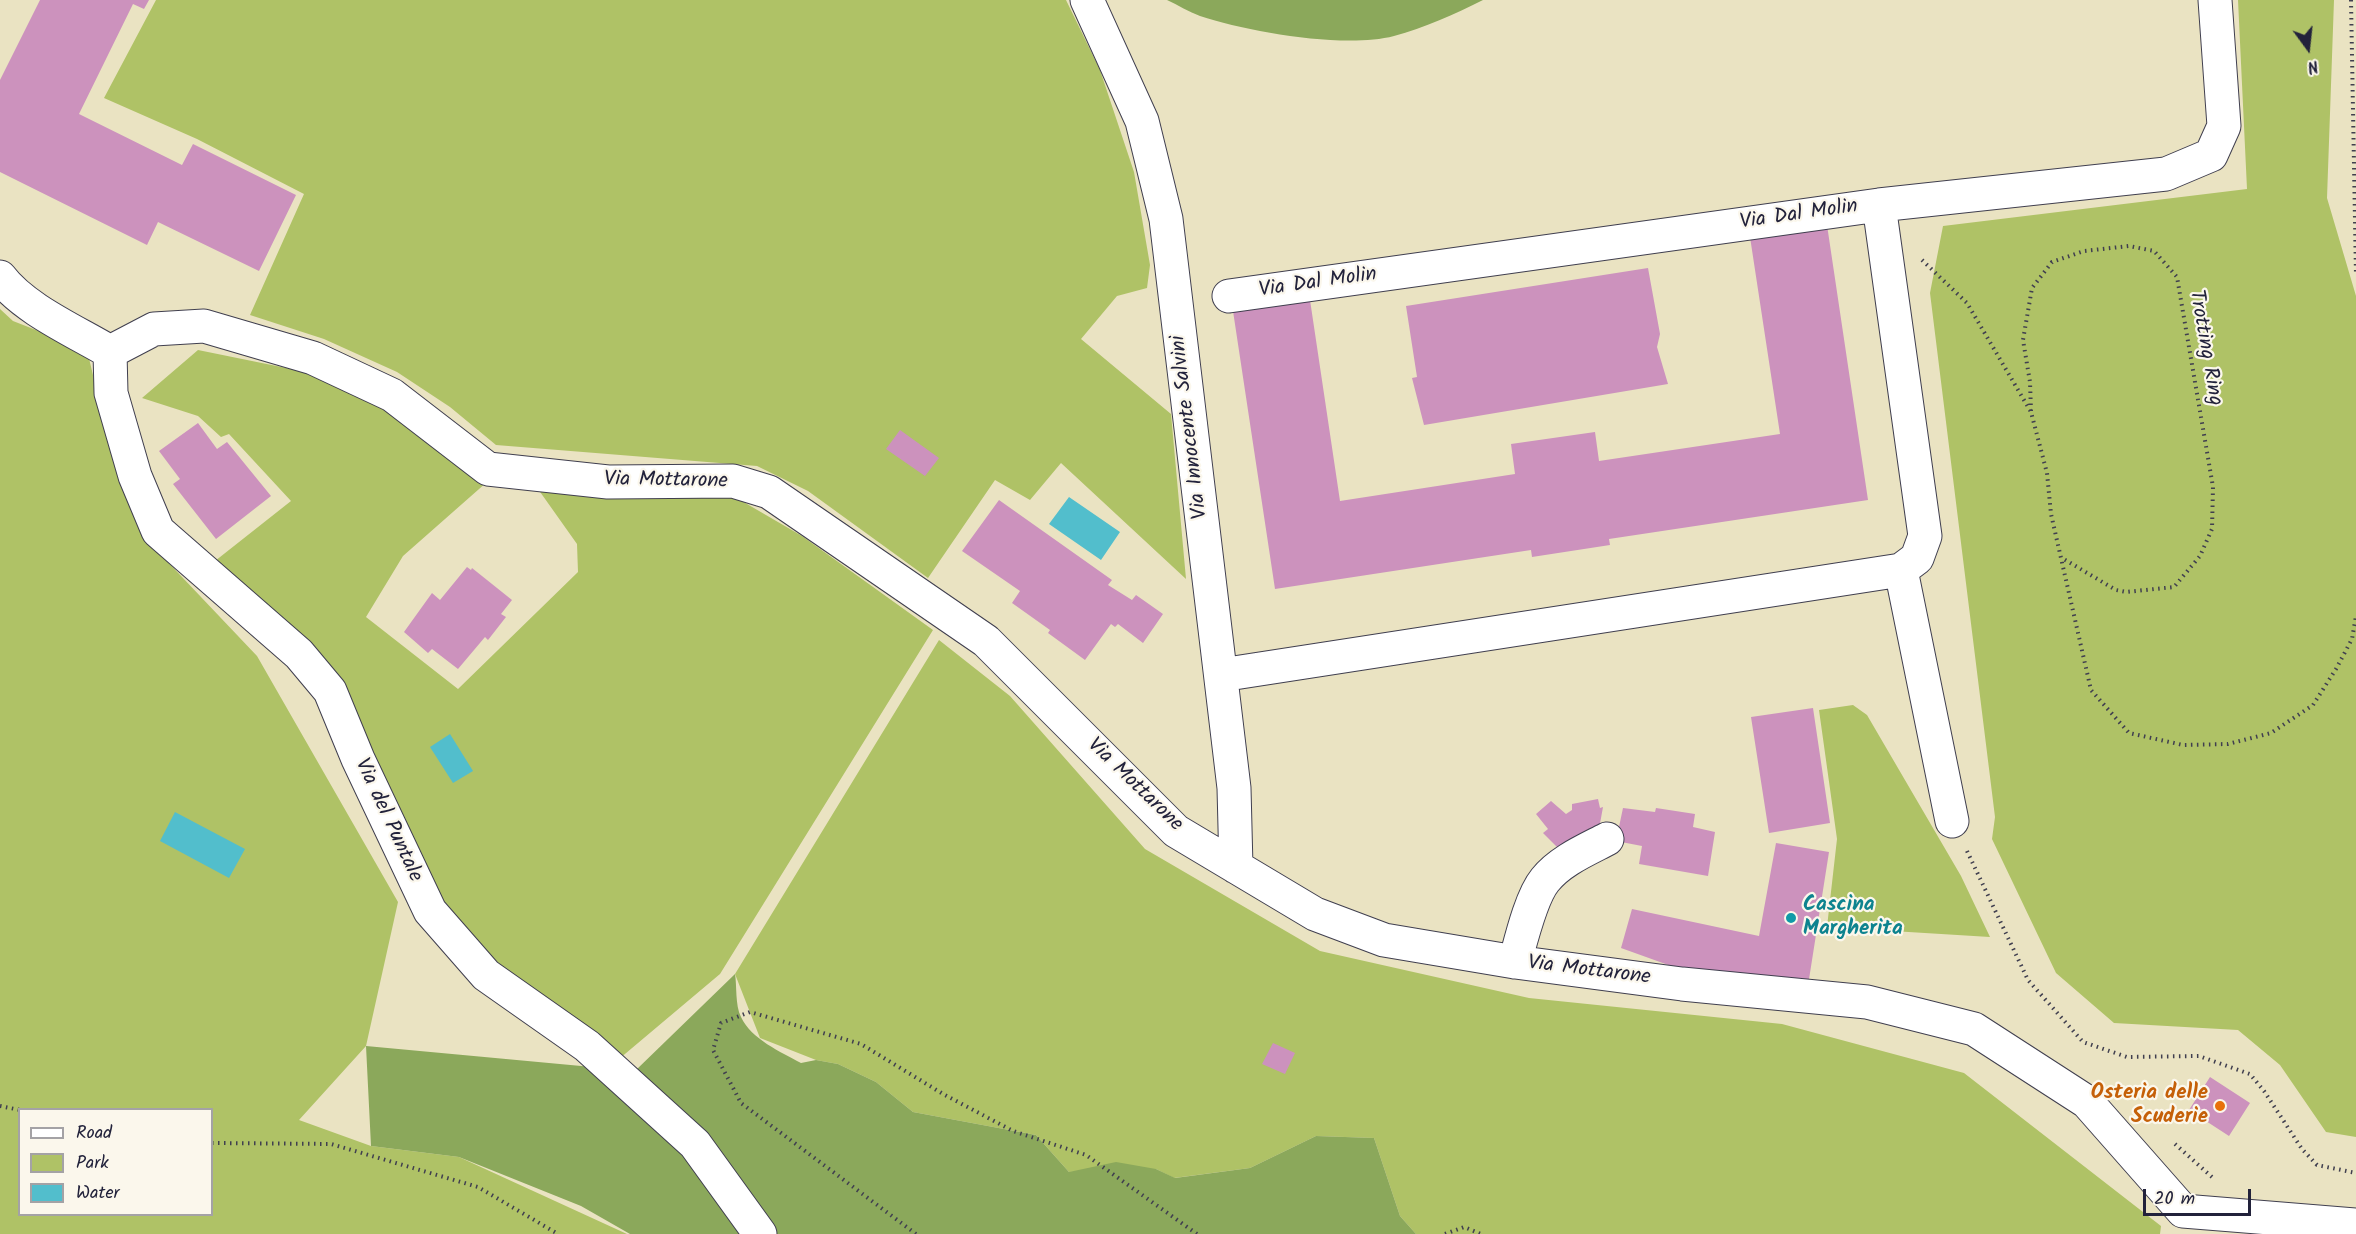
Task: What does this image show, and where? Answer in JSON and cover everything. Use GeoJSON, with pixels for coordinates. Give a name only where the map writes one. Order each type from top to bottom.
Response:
{"type":"FeatureCollection","features":[{"type":"Feature","properties":{"kind":"street","name":"Via Innocente Salvini"},"geometry":{"type":"LineString","coordinates":[[1087,0],[1142,121],[1166,219],[1234,788],[1236,867]]}},
{"type":"Feature","properties":{"kind":"street","name":"Via Dal Molin"},"geometry":{"type":"LineString","coordinates":[[1229,296],[1879,205],[2166,174],[2211,155],[2224,126],[2215,0]]}},
{"type":"Feature","properties":{"kind":"street"},"geometry":{"type":"LineString","coordinates":[[1221,675],[1901,570],[1917,558],[1925,536],[1883,250],[1879,205]]}},
{"type":"Feature","properties":{"kind":"street"},"geometry":{"type":"LineString","coordinates":[[0,277],[10,291],[110,352]]}},
{"type":"Feature","properties":{"kind":"street","name":"Via Mottarone"},"geometry":{"type":"LineString","coordinates":[[110,352],[154,329],[204,326],[314,358],[392,395],[488,469],[608,483],[733,481],[770,492],[986,641],[1176,831],[1315,914],[1384,940],[1515,962],[1682,984],[1868,1002],[1974,1029],[2087,1102],[2183,1210],[2356,1225]]}},
{"type":"Feature","properties":{"kind":"street","name":"Via del Puntale"},"geometry":{"type":"LineString","coordinates":[[110,352],[111,393],[135,476],[158,531],[299,654],[330,691],[358,759],[430,911],[486,975],[587,1046],[695,1144],[760,1234]]}},
{"type":"Feature","properties":{"kind":"street"},"geometry":{"type":"LineString","coordinates":[[1901,570],[1952,821]]}},
{"type":"Feature","properties":{"kind":"street"},"geometry":{"type":"LineString","coordinates":[[1515,962],[1526,919],[1545,880],[1573,857],[1607,839]]}},
{"type":"Feature","properties":{"kind":"path"},"geometry":{"type":"LineString","coordinates":[[2351,0],[2356,275]]}},
{"type":"Feature","properties":{"kind":"path","name":"Trotting Ring"},"geometry":{"type":"LineString","coordinates":[[2031,412],[2030,382],[2023,339],[2032,288],[2052,262],[2084,251],[2129,246],[2154,251],[2177,277],[2212,487],[2212,529],[2200,556],[2174,586],[2126,592],[2116,590],[2062,558]]}},
{"type":"Feature","properties":{"kind":"path"},"geometry":{"type":"LineString","coordinates":[[1883,250],[1925,261],[1967,303],[2031,412],[2047,473],[2051,514],[2091,690],[2129,734],[2183,745],[2228,744],[2271,733],[2313,705],[2352,639],[2356,615]]}},
{"type":"Feature","properties":{"kind":"path"},"geometry":{"type":"LineString","coordinates":[[1952,821],[2028,980],[2083,1042],[2127,1057],[2199,1056],[2250,1074],[2264,1091],[2302,1149],[2317,1165],[2356,1173]]}},
{"type":"Feature","properties":{"kind":"path"},"geometry":{"type":"LineString","coordinates":[[916,1234],[741,1103],[713,1050],[722,1023],[750,1012],[861,1044],[943,1094],[1013,1131],[1086,1155],[1197,1234]]}},
{"type":"Feature","properties":{"kind":"path"},"geometry":{"type":"LineString","coordinates":[[0,1106],[18,1110]]}},
{"type":"Feature","properties":{"kind":"path"},"geometry":{"type":"LineString","coordinates":[[213,1143],[331,1144],[478,1187],[558,1234]]}},
{"type":"Feature","properties":{"kind":"path"},"geometry":{"type":"LineString","coordinates":[[1445,1234],[1464,1227],[1481,1234]]}},
{"type":"Feature","properties":{"kind":"green space"},"geometry":{"type":"Polygon","coordinates":[[[156,0],[1066,0],[1100,70],[1134,172],[1150,265],[1147,288],[1117,296],[1081,339],[1171,414],[1186,579],[1061,463],[1030,500],[995,480],[928,578],[808,491],[757,466],[496,445],[450,407],[397,372],[324,339],[250,315],[304,194],[197,139],[104,98],[156,0]]]}},
{"type":"Feature","properties":{"kind":"green space"},"geometry":{"type":"Polygon","coordinates":[[[1167,0],[1483,0],[1405,33],[1373,40],[1349,41],[1297,37],[1244,28],[1200,16],[1167,0]]]}},
{"type":"Feature","properties":{"kind":"green space"},"geometry":{"type":"Polygon","coordinates":[[[2238,0],[2334,0],[2327,198],[2356,296],[2356,1137],[2326,1132],[2280,1065],[2238,1030],[2114,1023],[2056,973],[1992,839],[1995,817],[1930,293],[1943,226],[2247,189],[2238,0]]]}},
{"type":"Feature","properties":{"kind":"green space"},"geometry":{"type":"Polygon","coordinates":[[[0,309],[13,321],[87,350],[98,396],[145,538],[257,656],[398,902],[366,1046],[299,1120],[371,1146],[459,1157],[627,1234],[0,1234],[0,309]]]}},
{"type":"Feature","properties":{"kind":"green space"},"geometry":{"type":"Polygon","coordinates":[[[198,350],[301,371],[387,401],[487,482],[403,556],[366,617],[458,689],[578,572],[577,544],[538,489],[735,497],[802,536],[933,630],[720,974],[619,1059],[479,949],[434,894],[338,684],[215,561],[291,501],[229,434],[221,437],[198,416],[142,398],[198,350]]]}},
{"type":"Feature","properties":{"kind":"green space"},"geometry":{"type":"Polygon","coordinates":[[[939,640],[1010,696],[1145,849],[1320,951],[1529,998],[1782,1024],[1964,1073],[2161,1226],[2160,1234],[1416,1234],[1400,1216],[1374,1138],[1316,1136],[1250,1168],[1174,1178],[1156,1169],[1069,1172],[1036,1135],[913,1112],[876,1082],[838,1064],[816,1060],[760,1038],[735,974],[939,640]]]}},
{"type":"Feature","properties":{"kind":"green space"},"geometry":{"type":"Polygon","coordinates":[[[1853,705],[1867,715],[1961,876],[1990,937],[1827,927],[1837,839],[1819,710],[1853,705]]]}},
{"type":"Feature","properties":{"kind":"green space"},"geometry":{"type":"Polygon","coordinates":[[[735,974],[741,1017],[752,1032],[776,1049],[801,1063],[816,1060],[838,1064],[876,1082],[913,1112],[1036,1135],[1069,1172],[1116,1162],[1156,1169],[1175,1178],[1250,1168],[1316,1136],[1374,1138],[1400,1216],[1416,1234],[630,1234],[581,1206],[459,1157],[371,1146],[366,1046],[635,1071],[735,974]]]}},
{"type":"Feature","properties":{"kind":"water"},"geometry":{"type":"Polygon","coordinates":[[[1069,497],[1120,532],[1101,560],[1049,524],[1069,497]]]}},
{"type":"Feature","properties":{"kind":"water"},"geometry":{"type":"Polygon","coordinates":[[[450,734],[473,771],[453,783],[430,747],[450,734]]]}},
{"type":"Feature","properties":{"kind":"water"},"geometry":{"type":"Polygon","coordinates":[[[175,812],[245,849],[229,878],[160,841],[175,812]]]}},
{"type":"Feature","properties":{"kind":"building"},"geometry":{"type":"Polygon","coordinates":[[[40,0],[149,0],[144,9],[133,4],[79,114],[182,165],[193,144],[296,195],[259,271],[158,222],[147,245],[0,172],[0,80],[40,0]]]}},
{"type":"Feature","properties":{"kind":"building"},"geometry":{"type":"Polygon","coordinates":[[[1827,225],[1868,500],[1609,539],[1610,545],[1532,557],[1531,550],[1275,589],[1233,311],[1310,300],[1340,501],[1515,474],[1511,444],[1595,432],[1599,461],[1780,434],[1750,237],[1827,225]]]}},
{"type":"Feature","properties":{"kind":"building"},"geometry":{"type":"Polygon","coordinates":[[[1648,268],[1660,334],[1657,347],[1668,384],[1424,425],[1412,378],[1417,377],[1406,306],[1648,268]]]}},
{"type":"Feature","properties":{"kind":"building"},"geometry":{"type":"Polygon","coordinates":[[[198,423],[217,449],[227,442],[271,496],[216,539],[173,484],[180,479],[159,451],[198,423]]]}},
{"type":"Feature","properties":{"kind":"building"},"geometry":{"type":"Polygon","coordinates":[[[900,430],[939,458],[925,476],[886,449],[900,430]]]}},
{"type":"Feature","properties":{"kind":"building"},"geometry":{"type":"Polygon","coordinates":[[[999,500],[1112,580],[1108,585],[1132,600],[1136,595],[1163,614],[1143,643],[1118,624],[1115,627],[1111,624],[1085,660],[1048,633],[1050,630],[1012,603],[1020,591],[962,551],[999,500]]]}},
{"type":"Feature","properties":{"kind":"building"},"geometry":{"type":"Polygon","coordinates":[[[467,567],[471,570],[472,568],[512,600],[501,614],[506,617],[488,640],[485,637],[458,669],[432,649],[428,653],[404,632],[432,593],[440,600],[467,567]]]}},
{"type":"Feature","properties":{"kind":"building"},"geometry":{"type":"Polygon","coordinates":[[[1813,708],[1830,823],[1769,833],[1751,717],[1813,708]]]}},
{"type":"Feature","properties":{"kind":"building"},"geometry":{"type":"Polygon","coordinates":[[[1598,799],[1600,808],[1603,807],[1597,840],[1566,856],[1543,833],[1548,829],[1536,814],[1551,801],[1566,814],[1572,810],[1572,804],[1598,799]]]}},
{"type":"Feature","properties":{"kind":"building"},"geometry":{"type":"Polygon","coordinates":[[[1623,808],[1655,812],[1656,808],[1695,814],[1693,827],[1715,832],[1708,876],[1639,864],[1642,846],[1616,841],[1623,808]]]}},
{"type":"Feature","properties":{"kind":"building","name":"Cascina Margherita"},"geometry":{"type":"Polygon","coordinates":[[[1776,843],[1829,852],[1807,992],[1685,971],[1621,948],[1632,909],[1759,936],[1776,843]]]}},
{"type":"Feature","properties":{"kind":"building"},"geometry":{"type":"Polygon","coordinates":[[[1273,1043],[1295,1053],[1285,1074],[1262,1064],[1273,1043]]]}},
{"type":"Feature","properties":{"kind":"building","name":"Osteria delle Scuderie"},"geometry":{"type":"Polygon","coordinates":[[[2210,1077],[2250,1103],[2229,1136],[2189,1110],[2210,1077]]]}},
{"type":"Feature","properties":{"kind":"place","name":"Cascina Margherita"},"geometry":{"type":"Point","coordinates":[1791,918]}},
{"type":"Feature","properties":{"kind":"place","name":"Osteria delle Scuderie"},"geometry":{"type":"Point","coordinates":[2220,1106]}}]}
